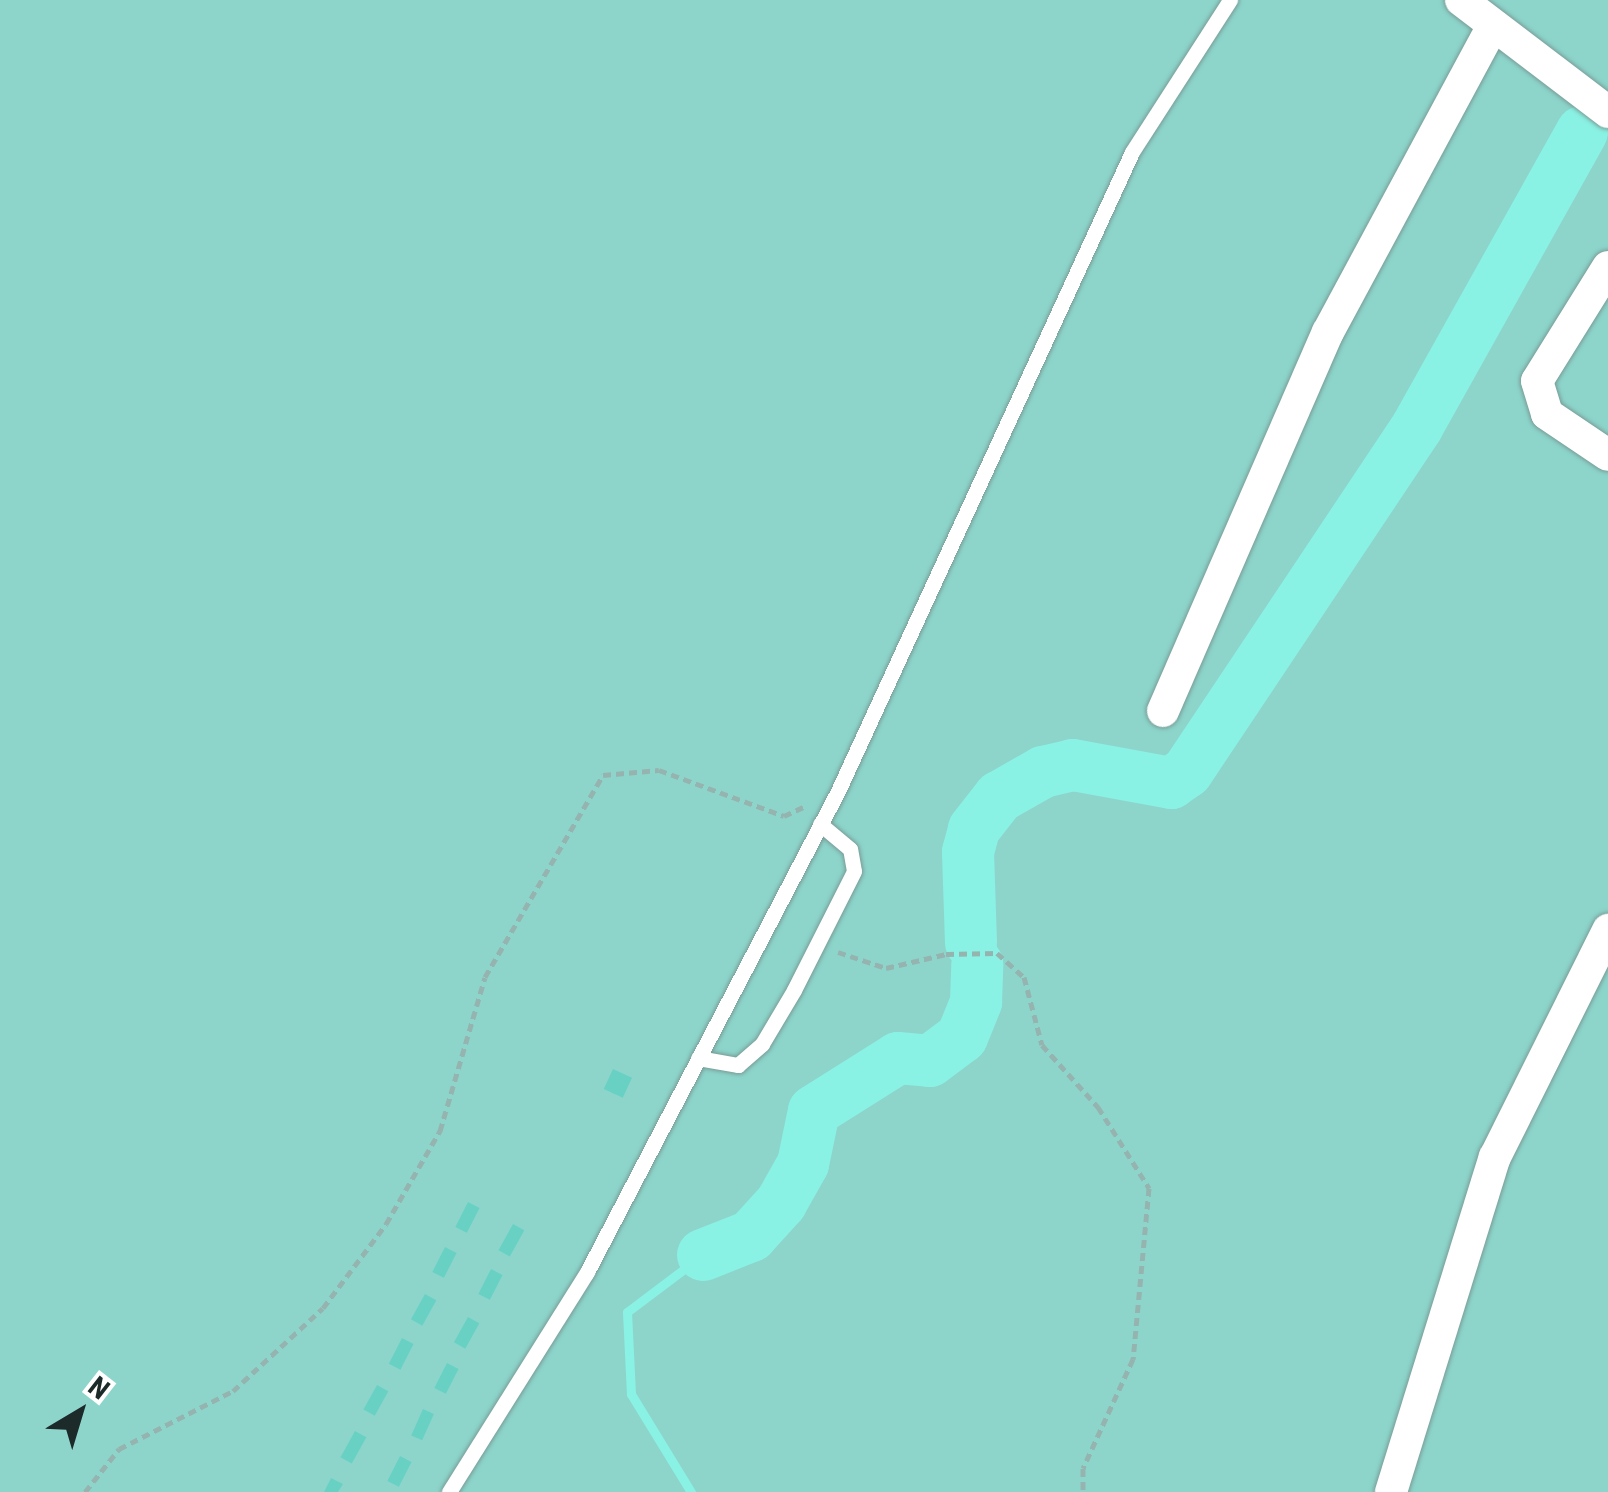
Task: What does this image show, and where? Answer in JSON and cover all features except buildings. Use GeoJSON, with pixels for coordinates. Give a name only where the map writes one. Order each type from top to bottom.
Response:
{"type":"FeatureCollection","features":[{"type":"Feature","properties":{"kind":"street"},"geometry":{"type":"LineString","coordinates":[[1461,0],[1608,112]]}},
{"type":"Feature","properties":{"kind":"street"},"geometry":{"type":"LineString","coordinates":[[1163,711],[1328,332],[1493,26]]}},
{"type":"Feature","properties":{"kind":"street"},"geometry":{"type":"LineString","coordinates":[[1608,267],[1536,381],[1548,414],[1608,455]]}},
{"type":"Feature","properties":{"kind":"street"},"geometry":{"type":"LineString","coordinates":[[1389,1490],[1495,1157],[1608,930]]}},
{"type":"Feature","properties":{"kind":"lane"},"geometry":{"type":"LineString","coordinates":[[450,1492],[587,1272],[838,791],[1132,152],[1230,0]]}},
{"type":"Feature","properties":{"kind":"lane"},"geometry":{"type":"LineString","coordinates":[[698,1058],[738,1065],[762,1044],[816,945],[854,871],[850,849],[820,824]]}},
{"type":"Feature","properties":{"kind":"path"},"geometry":{"type":"LineString","coordinates":[[85,1492],[119,1449],[233,1391],[323,1308],[375,1238],[440,1131],[485,977],[603,775],[658,770],[784,816],[838,791]]}},
{"type":"Feature","properties":{"kind":"path"},"geometry":{"type":"LineString","coordinates":[[816,945],[886,968],[946,954],[997,953],[1024,976],[1042,1045],[1098,1107],[1149,1188],[1133,1359],[1083,1468],[1082,1492]]}},
{"type":"Feature","properties":{"kind":"green space"},"geometry":{"type":"Polygon","coordinates":[[[0,0],[1608,0],[1608,1492],[0,1492],[0,0]]]}},
{"type":"Feature","properties":{"kind":"waterway"},"geometry":{"type":"LineString","coordinates":[[971,943],[968,852],[974,829],[999,797],[1043,772],[1073,765],[1171,783],[1187,772],[1417,427],[1582,132]]}},
{"type":"Feature","properties":{"kind":"waterway"},"geometry":{"type":"LineString","coordinates":[[703,1255],[751,1236],[781,1203],[803,1164],[814,1111],[898,1058],[930,1061],[962,1037],[976,1002],[977,964]]}},
{"type":"Feature","properties":{"kind":"waterway"},"geometry":{"type":"LineString","coordinates":[[691,1492],[631,1394],[627,1312],[692,1263]]}}]}
